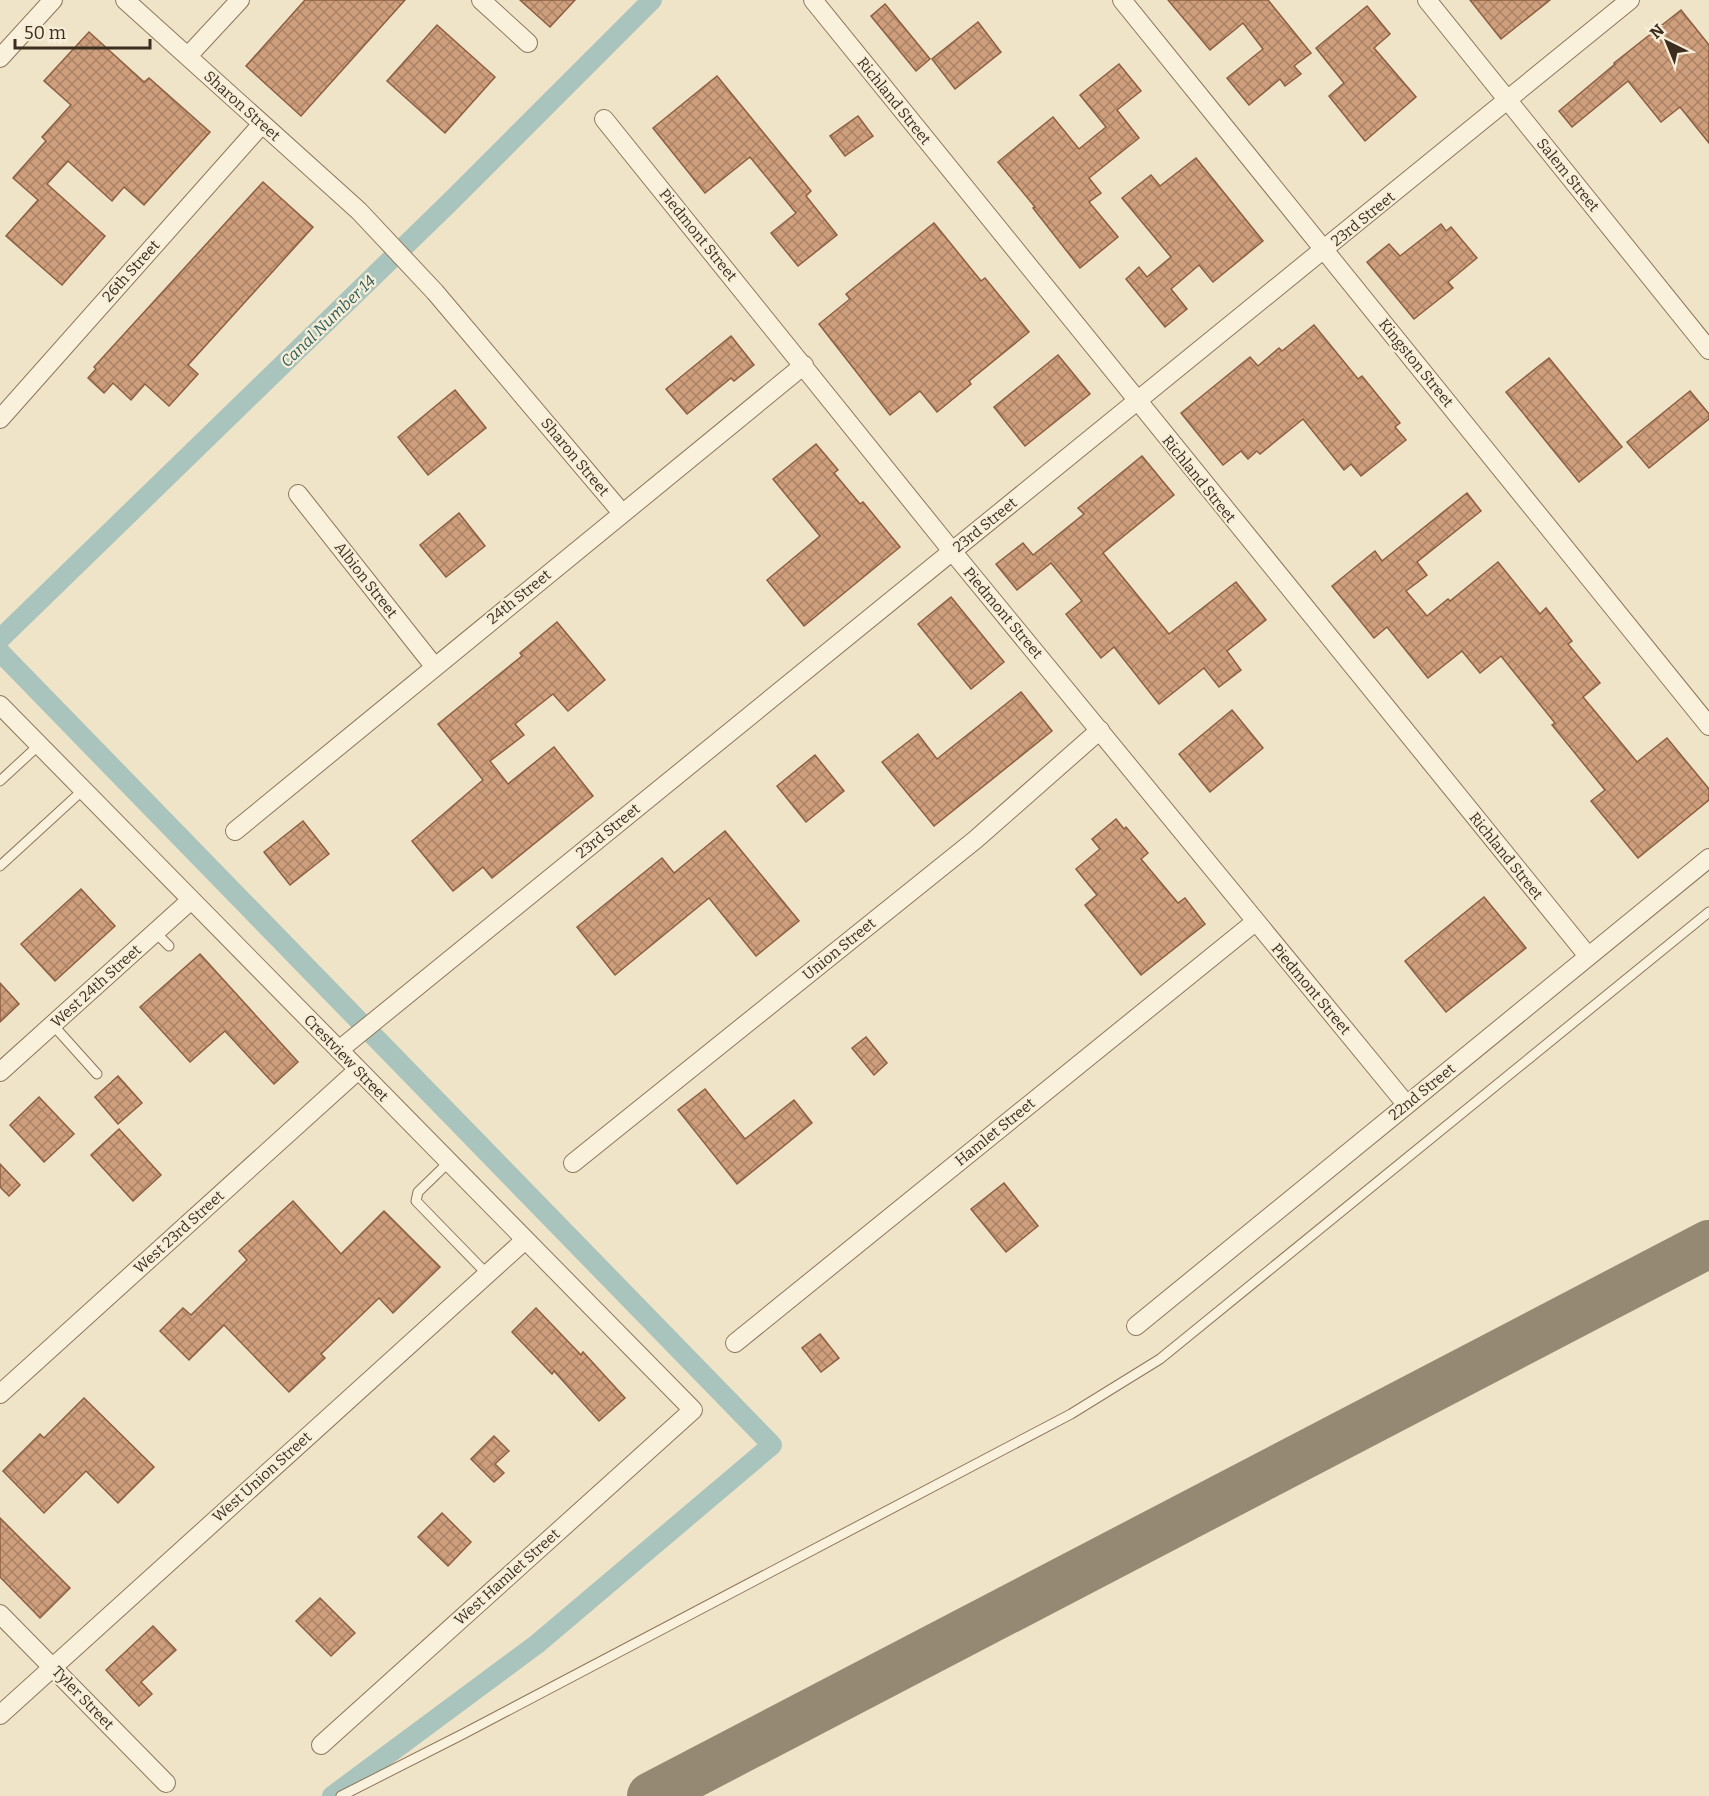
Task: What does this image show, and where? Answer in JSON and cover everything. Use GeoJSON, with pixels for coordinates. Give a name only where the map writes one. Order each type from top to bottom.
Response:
{"type":"FeatureCollection","features":[{"type":"Feature","properties":{"kind":"street"},"geometry":{"type":"LineString","coordinates":[[0,58],[53,0]]}},
{"type":"Feature","properties":{"kind":"street","name":"Sharon Street"},"geometry":{"type":"LineString","coordinates":[[125,0],[359,211],[435,292],[622,513]]}},
{"type":"Feature","properties":{"kind":"street"},"geometry":{"type":"LineString","coordinates":[[188,56],[240,0]]}},
{"type":"Feature","properties":{"kind":"street"},"geometry":{"type":"LineString","coordinates":[[481,0],[528,43]]}},
{"type":"Feature","properties":{"kind":"street","name":"Richland Street"},"geometry":{"type":"LineString","coordinates":[[813,0],[1588,956]]}},
{"type":"Feature","properties":{"kind":"street","name":"Kingston Street"},"geometry":{"type":"LineString","coordinates":[[1122,0],[1709,726]]}},
{"type":"Feature","properties":{"kind":"street","name":"Salem Street"},"geometry":{"type":"LineString","coordinates":[[1427,0],[1709,350]]}},
{"type":"Feature","properties":{"kind":"street","name":"23rd Street"},"geometry":{"type":"LineString","coordinates":[[346,1045],[1509,101],[1630,0]]}},
{"type":"Feature","properties":{"kind":"street","name":"Piedmont Street"},"geometry":{"type":"LineString","coordinates":[[604,119],[952,552],[1407,1104]]}},
{"type":"Feature","properties":{"kind":"street","name":"26th Street"},"geometry":{"type":"LineString","coordinates":[[0,419],[262,124]]}},
{"type":"Feature","properties":{"kind":"street","name":"24th Street"},"geometry":{"type":"LineString","coordinates":[[235,831],[804,365]]}},
{"type":"Feature","properties":{"kind":"street","name":"Albion Street"},"geometry":{"type":"LineString","coordinates":[[298,494],[434,666]]}},
{"type":"Feature","properties":{"kind":"street","name":"Crestview Street"},"geometry":{"type":"LineString","coordinates":[[0,705],[191,900],[346,1045],[358,1070],[693,1410]]}},
{"type":"Feature","properties":{"kind":"street","name":"Union Street"},"geometry":{"type":"LineString","coordinates":[[573,1163],[975,840],[1100,730]]}},
{"type":"Feature","properties":{"kind":"street","name":"22nd Street"},"geometry":{"type":"LineString","coordinates":[[1136,1326],[1709,858]]}},
{"type":"Feature","properties":{"kind":"street","name":"West 24th Street"},"geometry":{"type":"LineString","coordinates":[[0,1072],[191,900]]}},
{"type":"Feature","properties":{"kind":"street","name":"Hamlet Street"},"geometry":{"type":"LineString","coordinates":[[735,1343],[1255,922]]}},
{"type":"Feature","properties":{"kind":"street","name":"West 23rd Street"},"geometry":{"type":"LineString","coordinates":[[0,1394],[358,1070]]}},
{"type":"Feature","properties":{"kind":"street","name":"West Union Street"},"geometry":{"type":"LineString","coordinates":[[0,1715],[525,1240]]}},
{"type":"Feature","properties":{"kind":"street","name":"West Hamlet Street"},"geometry":{"type":"LineString","coordinates":[[321,1745],[693,1410]]}},
{"type":"Feature","properties":{"kind":"street","name":"Tyler Street"},"geometry":{"type":"LineString","coordinates":[[0,1614],[166,1783]]}},
{"type":"Feature","properties":{"kind":"lane"},"geometry":{"type":"LineString","coordinates":[[0,781],[39,745]]}},
{"type":"Feature","properties":{"kind":"lane"},"geometry":{"type":"LineString","coordinates":[[0,866],[83,790]]}},
{"type":"Feature","properties":{"kind":"lane"},"geometry":{"type":"LineString","coordinates":[[341,1796],[464,1734],[1071,1414],[1160,1359],[1709,912]]}},
{"type":"Feature","properties":{"kind":"lane"},"geometry":{"type":"LineString","coordinates":[[155,932],[169,946]]}},
{"type":"Feature","properties":{"kind":"lane"},"geometry":{"type":"LineString","coordinates":[[52,1025],[97,1074]]}},
{"type":"Feature","properties":{"kind":"lane"},"geometry":{"type":"LineString","coordinates":[[449,1162],[418,1192],[416,1201],[487,1274]]}},
{"type":"Feature","properties":{"kind":"building"},"geometry":{"type":"Polygon","coordinates":[[[305,0],[405,0],[301,116],[246,66],[305,0]]]}},
{"type":"Feature","properties":{"kind":"building"},"geometry":{"type":"Polygon","coordinates":[[[520,0],[575,0],[550,27],[520,0]]]}},
{"type":"Feature","properties":{"kind":"building"},"geometry":{"type":"Polygon","coordinates":[[[1168,0],[1268,0],[1311,53],[1294,66],[1301,74],[1285,86],[1280,79],[1249,105],[1227,78],[1263,49],[1243,23],[1210,50],[1168,0]]]}},
{"type":"Feature","properties":{"kind":"building"},"geometry":{"type":"Polygon","coordinates":[[[1470,0],[1550,0],[1501,39],[1470,0]]]}},
{"type":"Feature","properties":{"kind":"building"},"geometry":{"type":"Polygon","coordinates":[[[885,4],[930,59],[916,71],[871,16],[885,4]]]}},
{"type":"Feature","properties":{"kind":"building"},"geometry":{"type":"Polygon","coordinates":[[[1367,6],[1390,34],[1374,48],[1416,97],[1365,141],[1329,96],[1344,83],[1316,48],[1367,6]]]}},
{"type":"Feature","properties":{"kind":"building"},"geometry":{"type":"Polygon","coordinates":[[[1681,10],[1709,45],[1709,143],[1680,107],[1661,122],[1628,81],[1572,127],[1559,111],[1614,63],[1681,10]]]}},
{"type":"Feature","properties":{"kind":"building"},"geometry":{"type":"Polygon","coordinates":[[[978,22],[1001,52],[955,89],[932,59],[978,22]]]}},
{"type":"Feature","properties":{"kind":"building"},"geometry":{"type":"Polygon","coordinates":[[[437,25],[495,77],[445,133],[387,81],[437,25]]]}},
{"type":"Feature","properties":{"kind":"building"},"geometry":{"type":"Polygon","coordinates":[[[89,32],[144,82],[149,78],[210,132],[144,205],[124,187],[112,201],[68,161],[47,184],[105,236],[62,285],[6,236],[38,200],[13,178],[46,141],[42,137],[71,105],[44,81],[89,32]]]}},
{"type":"Feature","properties":{"kind":"building"},"geometry":{"type":"Polygon","coordinates":[[[1119,64],[1141,91],[1117,110],[1139,138],[1089,178],[1101,193],[1089,202],[1118,237],[1080,268],[998,162],[1053,117],[1079,149],[1106,127],[1080,95],[1119,64]]]}},
{"type":"Feature","properties":{"kind":"building"},"geometry":{"type":"Polygon","coordinates":[[[717,76],[811,191],[806,196],[837,235],[798,266],[771,233],[796,213],[750,157],[705,193],[653,128],[717,76]]]}},
{"type":"Feature","properties":{"kind":"building"},"geometry":{"type":"Polygon","coordinates":[[[858,116],[873,136],[845,156],[830,136],[858,116]]]}},
{"type":"Feature","properties":{"kind":"building"},"geometry":{"type":"Polygon","coordinates":[[[1196,158],[1263,241],[1213,282],[1199,265],[1171,289],[1187,309],[1165,327],[1126,279],[1139,267],[1147,277],[1171,257],[1122,198],[1151,175],[1160,186],[1196,158]]]}},
{"type":"Feature","properties":{"kind":"building"},"geometry":{"type":"Polygon","coordinates":[[[263,182],[313,227],[188,365],[198,374],[169,406],[145,384],[131,400],[113,383],[104,393],[88,378],[96,369],[94,367],[263,182]]]}},
{"type":"Feature","properties":{"kind":"building"},"geometry":{"type":"Polygon","coordinates":[[[934,223],[981,281],[985,278],[1029,332],[969,381],[971,384],[937,412],[920,391],[890,415],[819,324],[850,299],[846,294],[934,223]]]}},
{"type":"Feature","properties":{"kind":"building"},"geometry":{"type":"Polygon","coordinates":[[[1441,224],[1446,231],[1451,227],[1477,258],[1448,282],[1453,288],[1414,319],[1367,262],[1389,244],[1400,256],[1441,224]]]}},
{"type":"Feature","properties":{"kind":"building"},"geometry":{"type":"Polygon","coordinates":[[[1314,325],[1358,379],[1362,376],[1400,423],[1395,427],[1406,440],[1361,476],[1351,464],[1344,470],[1303,419],[1260,454],[1257,451],[1248,459],[1241,451],[1223,465],[1181,413],[1250,357],[1258,366],[1279,348],[1282,351],[1314,325]]]}},
{"type":"Feature","properties":{"kind":"building"},"geometry":{"type":"Polygon","coordinates":[[[731,336],[754,365],[734,381],[731,378],[687,414],[666,389],[731,336]]]}},
{"type":"Feature","properties":{"kind":"building"},"geometry":{"type":"Polygon","coordinates":[[[1058,355],[1090,394],[1025,446],[994,407],[1058,355]]]}},
{"type":"Feature","properties":{"kind":"building"},"geometry":{"type":"Polygon","coordinates":[[[1549,358],[1622,447],[1579,482],[1506,392],[1549,358]]]}},
{"type":"Feature","properties":{"kind":"building"},"geometry":{"type":"Polygon","coordinates":[[[455,390],[486,428],[428,475],[398,437],[455,390]]]}},
{"type":"Feature","properties":{"kind":"building"},"geometry":{"type":"Polygon","coordinates":[[[1690,391],[1709,414],[1709,419],[1649,468],[1627,442],[1690,391]]]}},
{"type":"Feature","properties":{"kind":"building"},"geometry":{"type":"Polygon","coordinates":[[[816,444],[838,470],[834,473],[860,504],[863,502],[900,547],[804,626],[767,580],[820,536],[773,479],[816,444]]]}},
{"type":"Feature","properties":{"kind":"building"},"geometry":{"type":"Polygon","coordinates":[[[1142,456],[1174,495],[1103,553],[1169,634],[1236,582],[1266,620],[1227,651],[1241,670],[1219,687],[1204,668],[1159,704],[1114,647],[1101,658],[1066,614],[1082,601],[1051,563],[1017,590],[996,564],[1023,543],[1033,555],[1084,514],[1078,508],[1142,456]]]}},
{"type":"Feature","properties":{"kind":"building"},"geometry":{"type":"Polygon","coordinates":[[[1467,493],[1481,511],[1417,562],[1427,575],[1406,591],[1427,616],[1448,599],[1450,601],[1498,562],[1540,614],[1546,608],[1572,641],[1568,644],[1600,683],[1583,697],[1637,762],[1667,738],[1709,789],[1709,800],[1638,858],[1591,801],[1605,790],[1552,725],[1555,723],[1501,656],[1480,673],[1462,651],[1428,678],[1387,627],[1374,638],[1332,586],[1375,551],[1382,561],[1467,493]]]}},
{"type":"Feature","properties":{"kind":"building"},"geometry":{"type":"Polygon","coordinates":[[[459,513],[485,546],[446,577],[420,545],[459,513]]]}},
{"type":"Feature","properties":{"kind":"building"},"geometry":{"type":"Polygon","coordinates":[[[951,597],[1004,662],[971,689],[918,624],[951,597]]]}},
{"type":"Feature","properties":{"kind":"building"},"geometry":{"type":"Polygon","coordinates":[[[557,622],[605,680],[568,711],[553,694],[515,724],[524,735],[490,761],[508,784],[554,747],[593,796],[492,878],[483,867],[453,891],[412,841],[483,780],[438,724],[522,656],[520,653],[557,622]]]}},
{"type":"Feature","properties":{"kind":"building"},"geometry":{"type":"Polygon","coordinates":[[[1021,692],[1052,731],[934,826],[882,762],[918,734],[937,759],[1021,692]]]}},
{"type":"Feature","properties":{"kind":"building"},"geometry":{"type":"Polygon","coordinates":[[[1232,710],[1263,748],[1210,792],[1179,754],[1232,710]]]}},
{"type":"Feature","properties":{"kind":"building"},"geometry":{"type":"Polygon","coordinates":[[[815,755],[844,791],[806,822],[777,786],[815,755]]]}},
{"type":"Feature","properties":{"kind":"building"},"geometry":{"type":"Polygon","coordinates":[[[1116,819],[1148,853],[1141,859],[1178,903],[1185,898],[1205,924],[1141,975],[1085,905],[1097,895],[1076,869],[1100,849],[1092,839],[1116,819]]]}},
{"type":"Feature","properties":{"kind":"building"},"geometry":{"type":"Polygon","coordinates":[[[303,821],[329,854],[290,885],[264,852],[303,821]]]}},
{"type":"Feature","properties":{"kind":"building"},"geometry":{"type":"Polygon","coordinates":[[[725,831],[799,921],[756,956],[709,898],[615,975],[577,927],[662,858],[674,873],[725,831]]]}},
{"type":"Feature","properties":{"kind":"building"},"geometry":{"type":"Polygon","coordinates":[[[81,889],[115,926],[55,981],[21,944],[81,889]]]}},
{"type":"Feature","properties":{"kind":"building"},"geometry":{"type":"Polygon","coordinates":[[[1484,897],[1526,948],[1446,1012],[1405,961],[1484,897]]]}},
{"type":"Feature","properties":{"kind":"building"},"geometry":{"type":"Polygon","coordinates":[[[200,954],[298,1062],[274,1084],[225,1031],[190,1062],[140,1007],[200,954]]]}},
{"type":"Feature","properties":{"kind":"building"},"geometry":{"type":"Polygon","coordinates":[[[0,983],[19,1004],[0,1022],[0,983]]]}},
{"type":"Feature","properties":{"kind":"building"},"geometry":{"type":"Polygon","coordinates":[[[866,1037],[887,1063],[874,1075],[852,1048],[866,1037]]]}},
{"type":"Feature","properties":{"kind":"building"},"geometry":{"type":"Polygon","coordinates":[[[118,1076],[142,1103],[118,1124],[95,1097],[118,1076]]]}},
{"type":"Feature","properties":{"kind":"building"},"geometry":{"type":"Polygon","coordinates":[[[705,1089],[745,1139],[794,1100],[812,1123],[737,1184],[678,1110],[705,1089]]]}},
{"type":"Feature","properties":{"kind":"building"},"geometry":{"type":"Polygon","coordinates":[[[39,1097],[74,1134],[44,1162],[10,1125],[39,1097]]]}},
{"type":"Feature","properties":{"kind":"building"},"geometry":{"type":"Polygon","coordinates":[[[119,1129],[161,1175],[133,1201],[91,1155],[119,1129]]]}},
{"type":"Feature","properties":{"kind":"building"},"geometry":{"type":"Polygon","coordinates":[[[0,1164],[20,1185],[9,1196],[0,1187],[0,1164]]]}},
{"type":"Feature","properties":{"kind":"building"},"geometry":{"type":"Polygon","coordinates":[[[1004,1183],[1038,1226],[1006,1252],[971,1209],[1004,1183]]]}},
{"type":"Feature","properties":{"kind":"building"},"geometry":{"type":"Polygon","coordinates":[[[293,1201],[341,1254],[384,1211],[440,1267],[393,1313],[379,1298],[321,1354],[325,1358],[289,1392],[224,1325],[189,1360],[160,1331],[183,1308],[191,1315],[247,1260],[239,1251],[293,1201]]]}},
{"type":"Feature","properties":{"kind":"building"},"geometry":{"type":"Polygon","coordinates":[[[536,1308],[581,1355],[583,1352],[625,1398],[599,1421],[554,1371],[552,1374],[512,1332],[536,1308]]]}},
{"type":"Feature","properties":{"kind":"building"},"geometry":{"type":"Polygon","coordinates":[[[820,1334],[839,1358],[821,1372],[802,1348],[820,1334]]]}},
{"type":"Feature","properties":{"kind":"building"},"geometry":{"type":"Polygon","coordinates":[[[84,1398],[154,1467],[118,1503],[86,1471],[44,1513],[3,1471],[40,1434],[44,1438],[84,1398]]]}},
{"type":"Feature","properties":{"kind":"building"},"geometry":{"type":"Polygon","coordinates":[[[494,1436],[509,1451],[495,1464],[504,1473],[494,1482],[471,1459],[494,1436]]]}},
{"type":"Feature","properties":{"kind":"building"},"geometry":{"type":"Polygon","coordinates":[[[442,1513],[471,1542],[448,1566],[418,1537],[442,1513]]]}},
{"type":"Feature","properties":{"kind":"building"},"geometry":{"type":"Polygon","coordinates":[[[0,1518],[70,1588],[40,1618],[0,1577],[0,1518]]]}},
{"type":"Feature","properties":{"kind":"building"},"geometry":{"type":"Polygon","coordinates":[[[320,1598],[355,1633],[331,1656],[296,1621],[320,1598]]]}},
{"type":"Feature","properties":{"kind":"building"},"geometry":{"type":"Polygon","coordinates":[[[153,1626],[176,1650],[141,1682],[152,1694],[139,1706],[106,1670],[153,1626]]]}},
{"type":"Feature","properties":{"kind":"waterway","name":"Canal Number 14"},"geometry":{"type":"LineString","coordinates":[[0,639],[449,203],[652,0]]}},
{"type":"Feature","properties":{"kind":"waterway"},"geometry":{"type":"LineString","coordinates":[[0,652],[772,1445],[537,1644],[332,1796]]}},
{"type":"Feature","properties":{"kind":"taxiway"},"geometry":{"type":"LineString","coordinates":[[651,1796],[1709,1244]]}}]}
